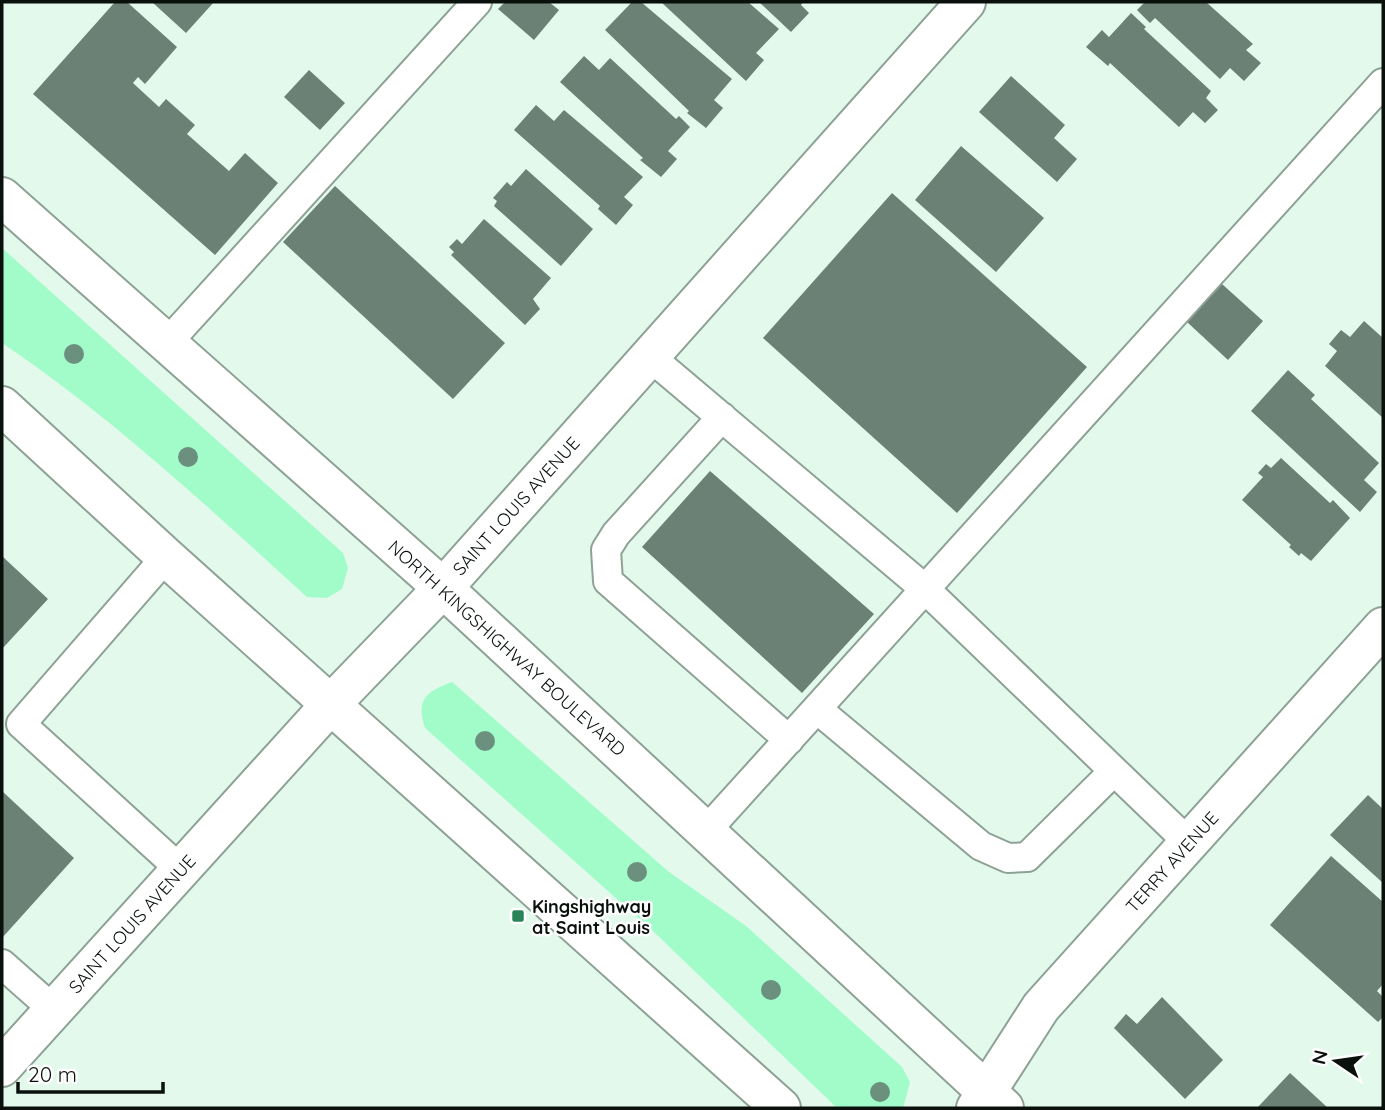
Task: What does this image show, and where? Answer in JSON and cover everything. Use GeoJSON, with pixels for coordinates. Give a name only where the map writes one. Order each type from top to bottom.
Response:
{"type":"FeatureCollection","features":[{"type":"Feature","properties":{"kind":"main road","name":"SAINT LOUIS AVENUE"},"geometry":{"type":"LineString","coordinates":[[2,1067],[331,704],[443,588],[967,2]]}},
{"type":"Feature","properties":{"kind":"main road","name":"NORTH KINGSHIGHWAY BOULEVARD"},"geometry":{"type":"LineString","coordinates":[[2,197],[443,588],[706,831],[989,1103]]}},
{"type":"Feature","properties":{"kind":"main road"},"geometry":{"type":"LineString","coordinates":[[2,406],[166,557],[781,1108]]}},
{"type":"Feature","properties":{"kind":"main road","name":"TERRY AVENUE"},"geometry":{"type":"LineString","coordinates":[[989,1103],[1041,1007],[1383,627]]}},
{"type":"Feature","properties":{"kind":"lane"},"geometry":{"type":"LineString","coordinates":[[167,344],[477,2]]}},
{"type":"Feature","properties":{"kind":"lane"},"geometry":{"type":"LineString","coordinates":[[706,831],[1383,83]]}},
{"type":"Feature","properties":{"kind":"lane"},"geometry":{"type":"LineString","coordinates":[[649,356],[925,589],[1189,843]]}},
{"type":"Feature","properties":{"kind":"lane"},"geometry":{"type":"LineString","coordinates":[[722,417],[616,534],[606,550],[608,581],[789,740]]}},
{"type":"Feature","properties":{"kind":"lane"},"geometry":{"type":"LineString","coordinates":[[166,557],[21,723],[181,870]]}},
{"type":"Feature","properties":{"kind":"lane"},"geometry":{"type":"LineString","coordinates":[[817,709],[981,846],[1008,858],[1027,857],[1114,771]]}},
{"type":"Feature","properties":{"kind":"lane"},"geometry":{"type":"LineString","coordinates":[[2,964],[54,1010]]}},
{"type":"Feature","properties":{"kind":"green space"},"geometry":{"type":"Polygon","coordinates":[[[2,248],[343,553],[348,568],[342,589],[327,598],[307,597],[121,432],[2,343],[2,248]]]}},
{"type":"Feature","properties":{"kind":"green space"},"geometry":{"type":"Polygon","coordinates":[[[452,682],[669,872],[746,926],[902,1067],[910,1082],[903,1108],[836,1107],[654,932],[425,728],[422,704],[425,698],[435,689],[452,682]]]}},
{"type":"Feature","properties":{"kind":"building"},"geometry":{"type":"Polygon","coordinates":[[[115,2],[127,2],[177,47],[145,84],[138,77],[133,83],[159,107],[166,99],[195,125],[187,134],[229,171],[245,153],[278,183],[215,255],[33,94],[115,2]]]}},
{"type":"Feature","properties":{"kind":"building"},"geometry":{"type":"Polygon","coordinates":[[[152,2],[214,2],[186,33],[152,2]]]}},
{"type":"Feature","properties":{"kind":"building"},"geometry":{"type":"Polygon","coordinates":[[[505,2],[549,2],[559,10],[534,40],[498,9],[505,2]]]}},
{"type":"Feature","properties":{"kind":"building"},"geometry":{"type":"Polygon","coordinates":[[[632,2],[641,2],[732,79],[714,100],[723,108],[706,128],[687,113],[689,111],[605,30],[632,2]]]}},
{"type":"Feature","properties":{"kind":"building"},"geometry":{"type":"Polygon","coordinates":[[[661,2],[748,2],[779,29],[756,53],[764,60],[746,81],[661,2]]]}},
{"type":"Feature","properties":{"kind":"building"},"geometry":{"type":"Polygon","coordinates":[[[759,2],[803,2],[801,5],[809,13],[791,32],[759,2]]]}},
{"type":"Feature","properties":{"kind":"building"},"geometry":{"type":"Polygon","coordinates":[[[1145,2],[1206,2],[1253,44],[1246,50],[1261,63],[1244,81],[1230,68],[1220,79],[1155,18],[1150,23],[1137,10],[1145,2]]]}},
{"type":"Feature","properties":{"kind":"building"},"geometry":{"type":"Polygon","coordinates":[[[1131,13],[1146,27],[1144,29],[1211,91],[1206,98],[1218,110],[1205,123],[1193,112],[1179,127],[1110,63],[1108,66],[1086,47],[1102,30],[1109,37],[1131,13]]]}},
{"type":"Feature","properties":{"kind":"building"},"geometry":{"type":"Polygon","coordinates":[[[584,56],[599,70],[610,58],[676,119],[679,116],[690,127],[668,151],[677,159],[661,177],[560,82],[584,56]]]}},
{"type":"Feature","properties":{"kind":"building"},"geometry":{"type":"Polygon","coordinates":[[[309,70],[345,103],[320,130],[284,97],[309,70]]]}},
{"type":"Feature","properties":{"kind":"building"},"geometry":{"type":"Polygon","coordinates":[[[1011,76],[1065,125],[1054,138],[1077,159],[1057,182],[979,112],[1011,76]]]}},
{"type":"Feature","properties":{"kind":"building"},"geometry":{"type":"Polygon","coordinates":[[[536,105],[554,121],[564,110],[643,177],[624,197],[633,205],[616,225],[598,209],[600,206],[514,130],[536,105]]]}},
{"type":"Feature","properties":{"kind":"building"},"geometry":{"type":"Polygon","coordinates":[[[961,146],[1044,218],[996,272],[915,200],[961,146]]]}},
{"type":"Feature","properties":{"kind":"building"},"geometry":{"type":"Polygon","coordinates":[[[526,169],[593,229],[561,266],[494,206],[497,201],[493,198],[507,182],[511,186],[526,169]]]}},
{"type":"Feature","properties":{"kind":"building"},"geometry":{"type":"Polygon","coordinates":[[[335,186],[505,343],[453,399],[283,242],[335,186]]]}},
{"type":"Feature","properties":{"kind":"building"},"geometry":{"type":"Polygon","coordinates":[[[892,193],[1087,367],[957,513],[763,338],[892,193]]]}},
{"type":"Feature","properties":{"kind":"building"},"geometry":{"type":"Polygon","coordinates":[[[484,219],[551,278],[533,299],[540,309],[525,325],[451,255],[454,252],[449,247],[457,239],[462,244],[484,219]]]}},
{"type":"Feature","properties":{"kind":"building"},"geometry":{"type":"Polygon","coordinates":[[[1222,284],[1263,321],[1228,360],[1187,322],[1222,284]]]}},
{"type":"Feature","properties":{"kind":"building"},"geometry":{"type":"Polygon","coordinates":[[[1364,321],[1383,338],[1383,418],[1325,366],[1337,351],[1329,344],[1341,330],[1350,337],[1364,321]]]}},
{"type":"Feature","properties":{"kind":"building"},"geometry":{"type":"Polygon","coordinates":[[[1288,370],[1315,395],[1311,399],[1379,463],[1364,480],[1377,492],[1360,512],[1251,411],[1288,370]]]}},
{"type":"Feature","properties":{"kind":"building"},"geometry":{"type":"Polygon","coordinates":[[[1281,458],[1330,503],[1333,500],[1350,518],[1311,561],[1301,553],[1299,556],[1289,547],[1291,545],[1242,500],[1263,477],[1258,473],[1266,464],[1271,468],[1281,458]]]}},
{"type":"Feature","properties":{"kind":"building"},"geometry":{"type":"Polygon","coordinates":[[[710,471],[874,614],[802,693],[642,547],[710,471]]]}},
{"type":"Feature","properties":{"kind":"building"},"geometry":{"type":"Polygon","coordinates":[[[2,556],[48,599],[2,649],[2,556]]]}},
{"type":"Feature","properties":{"kind":"building"},"geometry":{"type":"Polygon","coordinates":[[[2,791],[74,858],[2,938],[2,791]]]}},
{"type":"Feature","properties":{"kind":"building"},"geometry":{"type":"Polygon","coordinates":[[[1368,795],[1383,809],[1383,883],[1330,835],[1368,795]]]}},
{"type":"Feature","properties":{"kind":"building"},"geometry":{"type":"Polygon","coordinates":[[[1331,856],[1383,902],[1383,984],[1377,991],[1383,997],[1383,1017],[1378,1022],[1270,925],[1331,856]]]}},
{"type":"Feature","properties":{"kind":"building"},"geometry":{"type":"Polygon","coordinates":[[[1162,997],[1223,1060],[1185,1099],[1114,1028],[1126,1014],[1137,1024],[1162,997]]]}},
{"type":"Feature","properties":{"kind":"building"},"geometry":{"type":"Polygon","coordinates":[[[1290,1073],[1328,1108],[1257,1108],[1290,1073]]]}},
{"type":"Feature","properties":{"kind":"place","name":"Kingshighway at Saint Louis"},"geometry":{"type":"Point","coordinates":[518,916]}}]}
